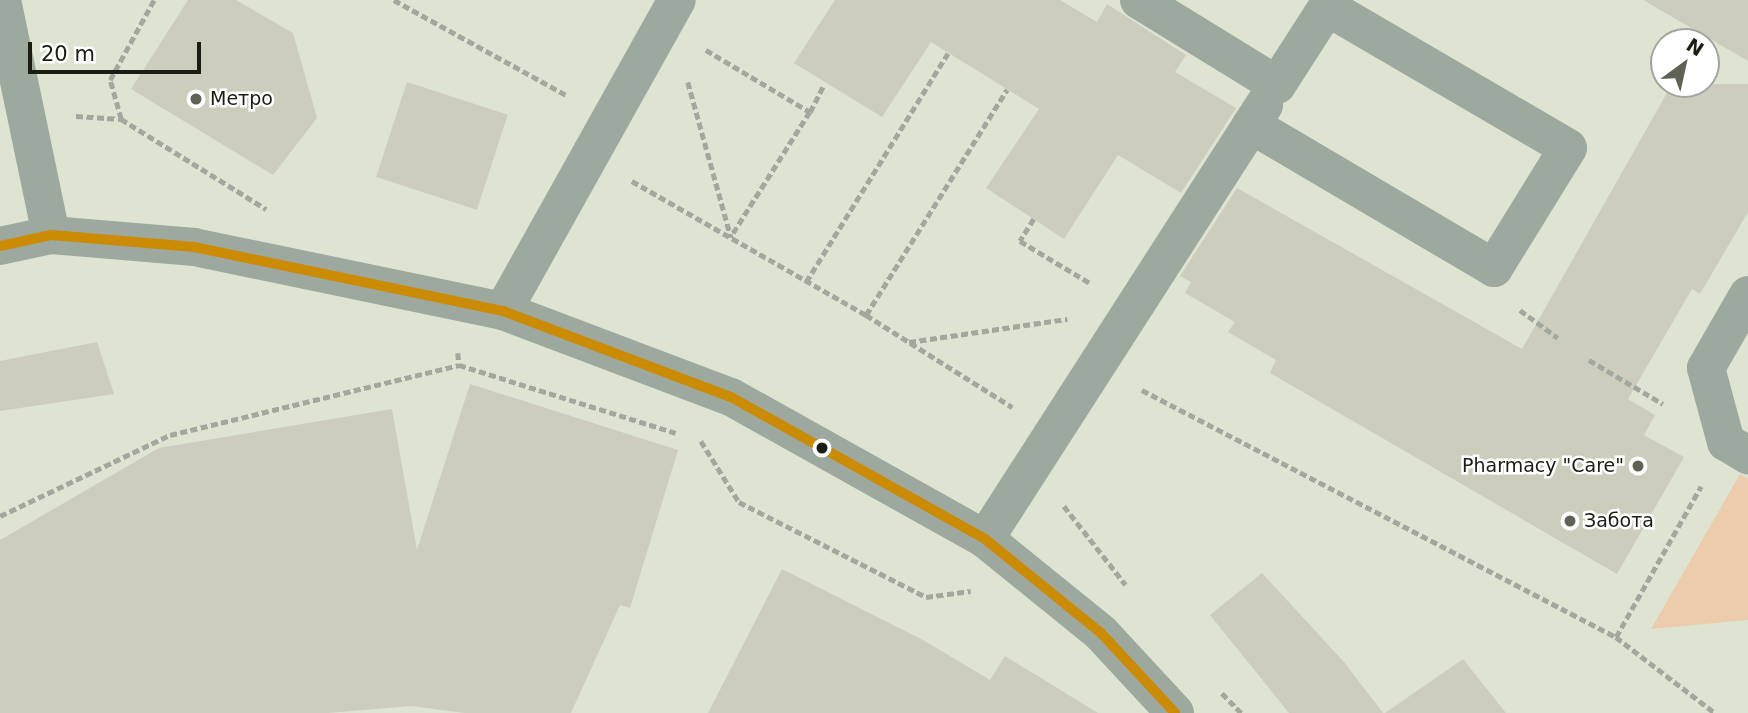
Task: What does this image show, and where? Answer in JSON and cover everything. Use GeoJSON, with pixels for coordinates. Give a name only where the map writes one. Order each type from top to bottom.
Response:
{"type":"FeatureCollection","features":[{"type":"Feature","properties":{"kind":"street"},"geometry":{"type":"LineString","coordinates":[[2,0],[19,130],[51,235]]}},
{"type":"Feature","properties":{"kind":"street"},"geometry":{"type":"LineString","coordinates":[[1139,0],[1278,85]]}},
{"type":"Feature","properties":{"kind":"street"},"geometry":{"type":"LineString","coordinates":[[985,539],[1056,433],[1133,309],[1329,3],[1568,148],[1494,268],[1251,125]]}},
{"type":"Feature","properties":{"kind":"street"},"geometry":{"type":"LineString","coordinates":[[503,311],[587,155],[672,17]]}},
{"type":"Feature","properties":{"kind":"street"},"geometry":{"type":"LineString","coordinates":[[0,246],[51,235],[194,247],[503,311],[731,397],[985,539],[1101,633],[1175,713]]}},
{"type":"Feature","properties":{"kind":"street"},"geometry":{"type":"LineString","coordinates":[[1737,449],[1706,368],[1748,295]]}},
{"type":"Feature","properties":{"kind":"path"},"geometry":{"type":"LineString","coordinates":[[121,119],[110,80],[154,0]]}},
{"type":"Feature","properties":{"kind":"path"},"geometry":{"type":"LineString","coordinates":[[394,0],[578,101]]}},
{"type":"Feature","properties":{"kind":"path"},"geometry":{"type":"LineString","coordinates":[[672,17],[810,113]]}},
{"type":"Feature","properties":{"kind":"path"},"geometry":{"type":"LineString","coordinates":[[672,17],[731,237]]}},
{"type":"Feature","properties":{"kind":"path"},"geometry":{"type":"LineString","coordinates":[[806,282],[948,53]]}},
{"type":"Feature","properties":{"kind":"path"},"geometry":{"type":"LineString","coordinates":[[731,237],[810,113],[824,85]]}},
{"type":"Feature","properties":{"kind":"path"},"geometry":{"type":"LineString","coordinates":[[866,315],[1007,89]]}},
{"type":"Feature","properties":{"kind":"path"},"geometry":{"type":"LineString","coordinates":[[19,130],[121,119],[275,214]]}},
{"type":"Feature","properties":{"kind":"path"},"geometry":{"type":"LineString","coordinates":[[587,155],[866,315],[1056,433]]}},
{"type":"Feature","properties":{"kind":"path"},"geometry":{"type":"LineString","coordinates":[[1034,219],[1020,241],[1133,309]]}},
{"type":"Feature","properties":{"kind":"path"},"geometry":{"type":"LineString","coordinates":[[455,303],[459,365]]}},
{"type":"Feature","properties":{"kind":"path"},"geometry":{"type":"LineString","coordinates":[[907,342],[1133,309]]}},
{"type":"Feature","properties":{"kind":"path"},"geometry":{"type":"LineString","coordinates":[[1589,360],[1737,449],[1616,637]]}},
{"type":"Feature","properties":{"kind":"path"},"geometry":{"type":"LineString","coordinates":[[0,516],[170,435],[459,365],[703,442],[739,502],[926,597],[977,590]]}},
{"type":"Feature","properties":{"kind":"path"},"geometry":{"type":"LineString","coordinates":[[1098,365],[1616,637],[1715,713]]}},
{"type":"Feature","properties":{"kind":"path"},"geometry":{"type":"LineString","coordinates":[[1069,494],[1062,504],[1135,597]]}},
{"type":"Feature","properties":{"kind":"path"},"geometry":{"type":"LineString","coordinates":[[1217,688],[1241,713]]}},
{"type":"Feature","properties":{"kind":"shaded area"},"geometry":{"type":"Polygon","coordinates":[[[1740,474],[1748,479],[1748,620],[1651,629],[1740,474]]]}},
{"type":"Feature","properties":{"kind":"building"},"geometry":{"type":"Polygon","coordinates":[[[188,0],[236,0],[293,33],[317,118],[273,175],[131,89],[188,0]]]}},
{"type":"Feature","properties":{"kind":"building"},"geometry":{"type":"Polygon","coordinates":[[[835,0],[1060,0],[1097,22],[1107,4],[1186,55],[1175,72],[1236,108],[1181,193],[1118,155],[1064,239],[986,188],[1039,109],[931,42],[882,117],[794,63],[835,0]]]}},
{"type":"Feature","properties":{"kind":"building"},"geometry":{"type":"Polygon","coordinates":[[[1643,0],[1748,0],[1748,61],[1720,45],[1720,28],[1691,28],[1643,0]]]}},
{"type":"Feature","properties":{"kind":"building"},"geometry":{"type":"Polygon","coordinates":[[[407,82],[508,115],[477,210],[376,177],[407,82]]]}},
{"type":"Feature","properties":{"kind":"building"},"geometry":{"type":"Polygon","coordinates":[[[1720,84],[1748,84],[1748,212],[1700,294],[1692,289],[1628,399],[1655,415],[1644,435],[1684,457],[1617,574],[1270,373],[1276,360],[1228,332],[1235,322],[1185,293],[1191,282],[1180,276],[1237,188],[1522,349],[1664,98],[1720,98],[1720,84]]]}},
{"type":"Feature","properties":{"kind":"building"},"geometry":{"type":"Polygon","coordinates":[[[97,342],[114,394],[0,411],[0,361],[97,342]]]}},
{"type":"Feature","properties":{"kind":"building"},"geometry":{"type":"Polygon","coordinates":[[[470,384],[678,450],[630,608],[620,605],[571,713],[465,713],[411,706],[328,713],[0,713],[0,540],[159,448],[392,409],[417,550],[470,384]]]}},
{"type":"Feature","properties":{"kind":"building"},"geometry":{"type":"Polygon","coordinates":[[[782,569],[923,640],[990,680],[1005,656],[1098,713],[708,713],[782,569]]]}},
{"type":"Feature","properties":{"kind":"building"},"geometry":{"type":"Polygon","coordinates":[[[1262,573],[1344,662],[1383,713],[1289,713],[1210,615],[1262,573]]]}},
{"type":"Feature","properties":{"kind":"building"},"geometry":{"type":"Polygon","coordinates":[[[1463,659],[1506,713],[1385,713],[1463,659]]]}},
{"type":"Feature","properties":{"kind":"transit line"},"geometry":{"type":"LineString","coordinates":[[0,246],[51,235],[194,247],[503,311],[731,397],[985,539],[1101,633],[1175,713]]}},
{"type":"Feature","properties":{"kind":"place","name":"Метро"},"geometry":{"type":"Point","coordinates":[196,99]}},
{"type":"Feature","properties":{"kind":"place","name":"Pharmacy \"Care\""},"geometry":{"type":"Point","coordinates":[1638,466]}},
{"type":"Feature","properties":{"kind":"place","name":"Забота"},"geometry":{"type":"Point","coordinates":[1570,521]}}]}
